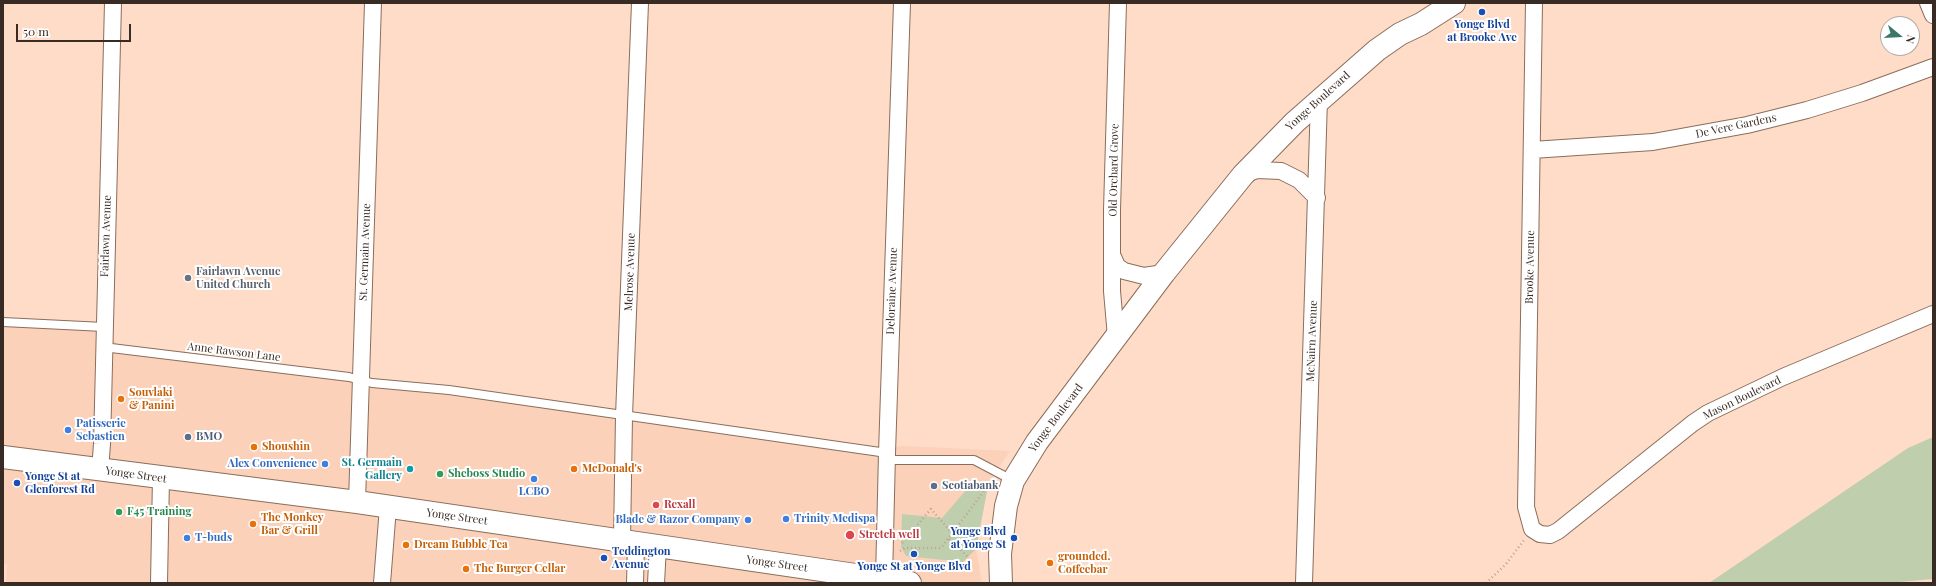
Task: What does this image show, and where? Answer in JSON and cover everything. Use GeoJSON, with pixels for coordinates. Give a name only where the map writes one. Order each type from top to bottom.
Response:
{"type":"FeatureCollection","features":[{"type":"Feature","properties":{"kind":"main road","name":"Yonge Boulevard"},"geometry":{"type":"LineString","coordinates":[[1400,34],[1418,13],[1430,3]]}},
{"type":"Feature","properties":{"kind":"main road","name":"Yonge Boulevard"},"geometry":{"type":"LineString","coordinates":[[1001,583],[1000,554],[1006,506],[1003,480],[1037,442],[1164,273],[1243,175],[1319,99],[1377,50],[1400,34],[1421,24],[1454,3]]}},
{"type":"Feature","properties":{"kind":"main road","name":"Yonge Street"},"geometry":{"type":"LineString","coordinates":[[3,457],[388,506],[658,546],[817,576],[884,579],[910,583]]}},
{"type":"Feature","properties":{"kind":"street","name":"Fairlawn Avenue"},"geometry":{"type":"LineString","coordinates":[[100,470],[102,444],[103,347],[113,3]]}},
{"type":"Feature","properties":{"kind":"street","name":"St. Germain Avenue"},"geometry":{"type":"LineString","coordinates":[[357,502],[373,3]]}},
{"type":"Feature","properties":{"kind":"street","name":"Melrose Avenue"},"geometry":{"type":"LineString","coordinates":[[635,583],[629,542],[624,416],[640,3]]}},
{"type":"Feature","properties":{"kind":"street","name":"Deloraine Avenue"},"geometry":{"type":"LineString","coordinates":[[884,579],[886,456],[902,3]]}},
{"type":"Feature","properties":{"kind":"street","name":"Old Orchard Grove"},"geometry":{"type":"LineString","coordinates":[[1116,337],[1113,296],[1112,210],[1118,3]]}},
{"type":"Feature","properties":{"kind":"street","name":"Brooke Avenue"},"geometry":{"type":"LineString","coordinates":[[1532,529],[1526,507],[1534,3]]}},
{"type":"Feature","properties":{"kind":"street"},"geometry":{"type":"LineString","coordinates":[[1928,3],[1933,15]]}},
{"type":"Feature","properties":{"kind":"street","name":"De Vere Gardens"},"geometry":{"type":"LineString","coordinates":[[1532,150],[1653,142],[1731,128],[1807,110],[1862,93],[1933,67]]}},
{"type":"Feature","properties":{"kind":"street","name":"McNairn Avenue"},"geometry":{"type":"LineString","coordinates":[[1304,583],[1319,99]]}},
{"type":"Feature","properties":{"kind":"street"},"geometry":{"type":"LineString","coordinates":[[1243,175],[1257,170],[1281,171],[1299,180],[1317,198]]}},
{"type":"Feature","properties":{"kind":"street"},"geometry":{"type":"LineString","coordinates":[[1113,257],[1117,266],[1124,271],[1144,276],[1164,273]]}},
{"type":"Feature","properties":{"kind":"street","name":"Mason Boulevard"},"geometry":{"type":"LineString","coordinates":[[1532,529],[1550,535],[1558,532],[1693,423],[1708,414],[1783,378],[1933,314]]}},
{"type":"Feature","properties":{"kind":"street"},"geometry":{"type":"LineString","coordinates":[[158,583],[161,478]]}},
{"type":"Feature","properties":{"kind":"street"},"geometry":{"type":"LineString","coordinates":[[382,583],[388,506]]}},
{"type":"Feature","properties":{"kind":"street"},"geometry":{"type":"LineString","coordinates":[[656,583],[658,546]]}},
{"type":"Feature","properties":{"kind":"lane"},"geometry":{"type":"LineString","coordinates":[[3,322],[104,327]]}},
{"type":"Feature","properties":{"kind":"lane","name":"Anne Rawson Lane"},"geometry":{"type":"LineString","coordinates":[[103,347],[349,377],[372,383],[449,390],[886,456],[974,460],[1003,480]]}},
{"type":"Feature","properties":{"kind":"path"},"geometry":{"type":"LineString","coordinates":[[951,532],[931,509],[902,542],[899,551],[905,548],[941,548],[949,539],[951,532],[1003,480]]}},
{"type":"Feature","properties":{"kind":"path"},"geometry":{"type":"LineString","coordinates":[[1486,583],[1506,564],[1532,529]]}},
{"type":"Feature","properties":{"kind":"path"},"geometry":{"type":"LineString","coordinates":[[949,539],[969,558]]}},
{"type":"Feature","properties":{"kind":"shaded area"},"geometry":{"type":"Polygon","coordinates":[[[3,319],[88,322],[120,345],[228,362],[873,449],[903,446],[1010,451],[989,481],[976,549],[982,583],[6,583],[7,565],[3,564],[3,319]]]}},
{"type":"Feature","properties":{"kind":"green space"},"geometry":{"type":"Polygon","coordinates":[[[1933,437],[1933,579],[1889,583],[1709,583],[1908,448],[1933,437]]]}},
{"type":"Feature","properties":{"kind":"green space"},"geometry":{"type":"Polygon","coordinates":[[[989,481],[976,549],[963,562],[906,556],[901,547],[902,514],[942,518],[973,482],[989,481]]]}},
{"type":"Feature","properties":{"kind":"place","name":"Yonge Blvd at Brooke Ave"},"geometry":{"type":"Point","coordinates":[1482,12]}},
{"type":"Feature","properties":{"kind":"place","name":"Fairlawn Avenue United Church"},"geometry":{"type":"Point","coordinates":[188,278]}},
{"type":"Feature","properties":{"kind":"place","name":"Souvlaki & Panini"},"geometry":{"type":"Point","coordinates":[121,399]}},
{"type":"Feature","properties":{"kind":"place","name":"Patisserie Sebastien"},"geometry":{"type":"Point","coordinates":[68,430]}},
{"type":"Feature","properties":{"kind":"place","name":"BMO"},"geometry":{"type":"Point","coordinates":[188,437]}},
{"type":"Feature","properties":{"kind":"place","name":"Shoushin"},"geometry":{"type":"Point","coordinates":[254,447]}},
{"type":"Feature","properties":{"kind":"place","name":"Alex Convenience"},"geometry":{"type":"Point","coordinates":[325,464]}},
{"type":"Feature","properties":{"kind":"place","name":"St. Germain Gallery"},"geometry":{"type":"Point","coordinates":[410,469]}},
{"type":"Feature","properties":{"kind":"place","name":"McDonald's"},"geometry":{"type":"Point","coordinates":[574,469]}},
{"type":"Feature","properties":{"kind":"place","name":"Sheboss Studio"},"geometry":{"type":"Point","coordinates":[440,474]}},
{"type":"Feature","properties":{"kind":"place","name":"LCBO"},"geometry":{"type":"Point","coordinates":[534,479]}},
{"type":"Feature","properties":{"kind":"place","name":"Yonge St at Glenforest Rd"},"geometry":{"type":"Point","coordinates":[17,483]}},
{"type":"Feature","properties":{"kind":"place","name":"Scotiabank"},"geometry":{"type":"Point","coordinates":[934,486]}},
{"type":"Feature","properties":{"kind":"place","name":"Rexall"},"geometry":{"type":"Point","coordinates":[656,505]}},
{"type":"Feature","properties":{"kind":"place","name":"F45 Training"},"geometry":{"type":"Point","coordinates":[119,512]}},
{"type":"Feature","properties":{"kind":"place","name":"Trinity Medispa"},"geometry":{"type":"Point","coordinates":[786,519]}},
{"type":"Feature","properties":{"kind":"place","name":"Blade & Razor Company"},"geometry":{"type":"Point","coordinates":[748,520]}},
{"type":"Feature","properties":{"kind":"place","name":"The Monkey Bar & Grill"},"geometry":{"type":"Point","coordinates":[253,524]}},
{"type":"Feature","properties":{"kind":"place","name":"Stretch well"},"geometry":{"type":"Point","coordinates":[850,535]}},
{"type":"Feature","properties":{"kind":"place","name":"T-buds"},"geometry":{"type":"Point","coordinates":[187,538]}},
{"type":"Feature","properties":{"kind":"place","name":"Yonge Blvd at Yonge St"},"geometry":{"type":"Point","coordinates":[1014,538]}},
{"type":"Feature","properties":{"kind":"place","name":"Dream Bubble Tea"},"geometry":{"type":"Point","coordinates":[406,545]}},
{"type":"Feature","properties":{"kind":"place","name":"Yonge St at Yonge Blvd"},"geometry":{"type":"Point","coordinates":[914,554]}},
{"type":"Feature","properties":{"kind":"place","name":"Teddington Avenue"},"geometry":{"type":"Point","coordinates":[604,558]}},
{"type":"Feature","properties":{"kind":"place","name":"grounded. Coffeebar"},"geometry":{"type":"Point","coordinates":[1050,563]}},
{"type":"Feature","properties":{"kind":"place","name":"The Burger Cellar"},"geometry":{"type":"Point","coordinates":[466,569]}}]}
